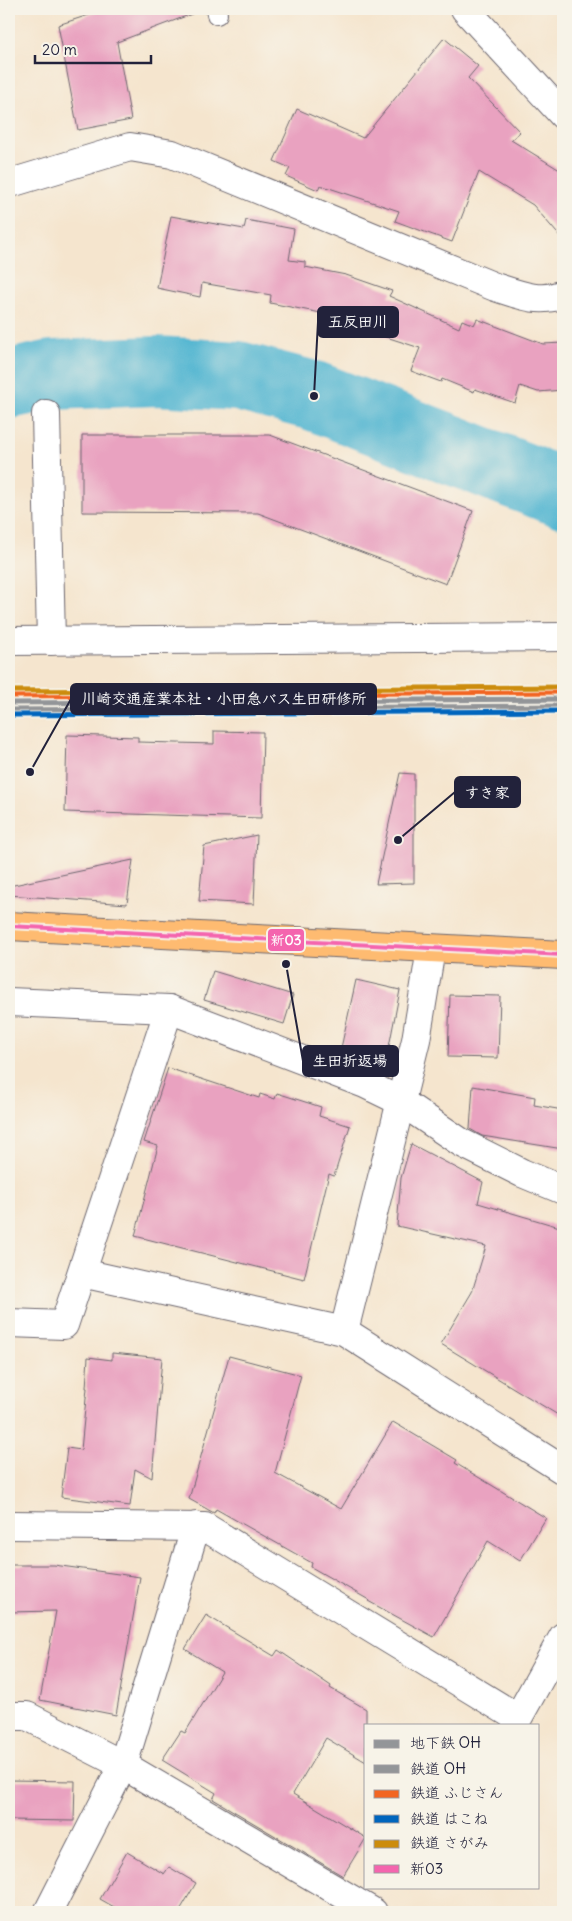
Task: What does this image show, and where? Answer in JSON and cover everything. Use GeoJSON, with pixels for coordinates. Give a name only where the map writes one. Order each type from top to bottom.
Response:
{"type":"FeatureCollection","features":[{"type":"Feature","properties":{"kind":"main road"},"geometry":{"type":"LineString","coordinates":[[9,926],[563,955]]}},
{"type":"Feature","properties":{"kind":"street"},"geometry":{"type":"LineString","coordinates":[[465,9],[563,115]]}},
{"type":"Feature","properties":{"kind":"street"},"geometry":{"type":"LineString","coordinates":[[9,182],[130,147],[172,154],[495,286],[529,298],[556,297],[563,294]]}},
{"type":"Feature","properties":{"kind":"street"},"geometry":{"type":"LineString","coordinates":[[46,414],[51,642]]}},
{"type":"Feature","properties":{"kind":"street"},"geometry":{"type":"LineString","coordinates":[[9,641],[563,637]]}},
{"type":"Feature","properties":{"kind":"street"},"geometry":{"type":"LineString","coordinates":[[344,1331],[416,1040],[431,949]]}},
{"type":"Feature","properties":{"kind":"street"},"geometry":{"type":"LineString","coordinates":[[9,1002],[169,1010],[365,1084],[400,1101],[462,1143],[522,1173],[563,1190]]}},
{"type":"Feature","properties":{"kind":"street"},"geometry":{"type":"LineString","coordinates":[[9,1323],[64,1325],[169,1010]]}},
{"type":"Feature","properties":{"kind":"street"},"geometry":{"type":"LineString","coordinates":[[82,1273],[344,1331],[563,1470]]}},
{"type":"Feature","properties":{"kind":"street"},"geometry":{"type":"LineString","coordinates":[[9,1525],[205,1527],[518,1718],[563,1637]]}},
{"type":"Feature","properties":{"kind":"street"},"geometry":{"type":"LineString","coordinates":[[48,1912],[124,1765],[196,1526]]}},
{"type":"Feature","properties":{"kind":"street"},"geometry":{"type":"LineString","coordinates":[[9,1716],[27,1716],[124,1765],[373,1912]]}},
{"type":"Feature","properties":{"kind":"building"},"geometry":{"type":"Polygon","coordinates":[[[107,9],[197,9],[197,12],[117,42],[131,120],[78,130],[58,25],[107,9]]]}},
{"type":"Feature","properties":{"kind":"building"},"geometry":{"type":"Polygon","coordinates":[[[444,38],[478,66],[468,78],[520,132],[511,140],[563,172],[563,240],[533,205],[479,172],[452,242],[395,221],[399,211],[320,185],[318,190],[286,176],[290,168],[274,161],[297,109],[363,138],[444,38]]]}},
{"type":"Feature","properties":{"kind":"building"},"geometry":{"type":"Polygon","coordinates":[[[171,216],[244,229],[246,220],[294,229],[289,260],[305,262],[305,267],[346,275],[392,291],[389,296],[459,328],[462,320],[474,325],[477,319],[543,344],[563,343],[563,390],[538,392],[520,386],[515,403],[475,389],[474,392],[442,379],[441,382],[411,371],[420,348],[337,321],[320,318],[321,313],[270,303],[271,295],[202,283],[200,297],[157,288],[171,216]]]}},
{"type":"Feature","properties":{"kind":"building"},"geometry":{"type":"Polygon","coordinates":[[[82,435],[270,435],[473,511],[446,584],[258,513],[82,512],[82,435]]]}},
{"type":"Feature","properties":{"kind":"building"},"geometry":{"type":"Polygon","coordinates":[[[214,731],[263,732],[261,818],[65,812],[67,735],[138,737],[138,742],[214,744],[214,731]]]}},
{"type":"Feature","properties":{"kind":"building"},"geometry":{"type":"Polygon","coordinates":[[[400,773],[414,774],[414,883],[376,884],[400,773]]]}},
{"type":"Feature","properties":{"kind":"building"},"geometry":{"type":"Polygon","coordinates":[[[257,835],[254,904],[199,901],[204,846],[257,835]]]}},
{"type":"Feature","properties":{"kind":"building"},"geometry":{"type":"Polygon","coordinates":[[[133,860],[127,904],[9,895],[9,886],[133,860]]]}},
{"type":"Feature","properties":{"kind":"building"},"geometry":{"type":"Polygon","coordinates":[[[213,971],[293,995],[284,1024],[204,1000],[213,971]]]}},
{"type":"Feature","properties":{"kind":"building"},"geometry":{"type":"Polygon","coordinates":[[[356,980],[400,990],[387,1057],[341,1048],[356,980]]]}},
{"type":"Feature","properties":{"kind":"building"},"geometry":{"type":"Polygon","coordinates":[[[450,995],[500,996],[498,1058],[448,1057],[450,995]]]}},
{"type":"Feature","properties":{"kind":"building"},"geometry":{"type":"Polygon","coordinates":[[[168,1068],[259,1098],[260,1094],[275,1099],[277,1093],[321,1107],[319,1116],[350,1126],[334,1176],[329,1174],[304,1279],[135,1236],[158,1146],[144,1142],[168,1068]]]}},
{"type":"Feature","properties":{"kind":"building"},"geometry":{"type":"Polygon","coordinates":[[[473,1086],[535,1097],[534,1105],[563,1110],[563,1149],[482,1136],[470,1129],[473,1086]]]}},
{"type":"Feature","properties":{"kind":"building"},"geometry":{"type":"Polygon","coordinates":[[[411,1144],[483,1182],[478,1203],[563,1228],[563,1418],[441,1344],[472,1292],[486,1246],[397,1226],[401,1178],[411,1144]]]}},
{"type":"Feature","properties":{"kind":"building"},"geometry":{"type":"Polygon","coordinates":[[[112,1353],[162,1358],[152,1478],[135,1469],[130,1506],[61,1497],[67,1448],[81,1450],[88,1357],[112,1360],[112,1353]]]}},
{"type":"Feature","properties":{"kind":"building"},"geometry":{"type":"Polygon","coordinates":[[[229,1356],[301,1375],[275,1473],[341,1509],[393,1422],[457,1460],[455,1463],[546,1518],[520,1561],[488,1541],[434,1637],[311,1567],[312,1563],[216,1509],[214,1513],[189,1499],[229,1356]]]}},
{"type":"Feature","properties":{"kind":"building"},"geometry":{"type":"Polygon","coordinates":[[[9,1565],[54,1565],[140,1577],[116,1715],[40,1700],[56,1611],[9,1612],[9,1565]]]}},
{"type":"Feature","properties":{"kind":"building"},"geometry":{"type":"Polygon","coordinates":[[[206,1615],[274,1656],[278,1650],[331,1686],[330,1688],[366,1709],[364,1761],[326,1738],[293,1794],[364,1837],[364,1841],[343,1876],[213,1799],[216,1793],[162,1760],[181,1731],[185,1733],[222,1672],[185,1649],[206,1615]]]}},
{"type":"Feature","properties":{"kind":"building"},"geometry":{"type":"Polygon","coordinates":[[[9,1780],[75,1781],[74,1821],[9,1820],[9,1780]]]}},
{"type":"Feature","properties":{"kind":"building"},"geometry":{"type":"Polygon","coordinates":[[[127,1852],[164,1874],[169,1867],[196,1883],[179,1912],[123,1912],[100,1899],[127,1852]]]}},
{"type":"Feature","properties":{"kind":"waterway"},"geometry":{"type":"LineString","coordinates":[[9,384],[52,375],[157,371],[238,376],[314,396],[563,493]]}},
{"type":"Feature","properties":{"kind":"metro line","name":"OH"},"geometry":{"type":"LineString","coordinates":[[9,703],[563,699]]}},
{"type":"Feature","properties":{"kind":"rail line","name":"さがみ"},"geometry":{"type":"LineString","coordinates":[[9,691],[563,687]]}},
{"type":"Feature","properties":{"kind":"rail line","name":"ふじさん"},"geometry":{"type":"LineString","coordinates":[[9,697],[563,693]]}},
{"type":"Feature","properties":{"kind":"rail line","name":"OH"},"geometry":{"type":"LineString","coordinates":[[9,709],[563,705]]}},
{"type":"Feature","properties":{"kind":"rail line","name":"はこね"},"geometry":{"type":"LineString","coordinates":[[9,715],[563,711]]}},
{"type":"Feature","properties":{"kind":"transit line","name":"新03"},"geometry":{"type":"LineString","coordinates":[[9,926],[563,955]]}},
{"type":"Feature","properties":{"kind":"place","name":"五反田川"},"geometry":{"type":"Point","coordinates":[314,396]}},
{"type":"Feature","properties":{"kind":"place","name":"川崎交通産業本社・小田急バス生田研修所"},"geometry":{"type":"Point","coordinates":[30,772]}},
{"type":"Feature","properties":{"kind":"place","name":"すき家"},"geometry":{"type":"Point","coordinates":[398,840]}},
{"type":"Feature","properties":{"kind":"place","name":"生田折返場"},"geometry":{"type":"Point","coordinates":[286,964]}}]}
